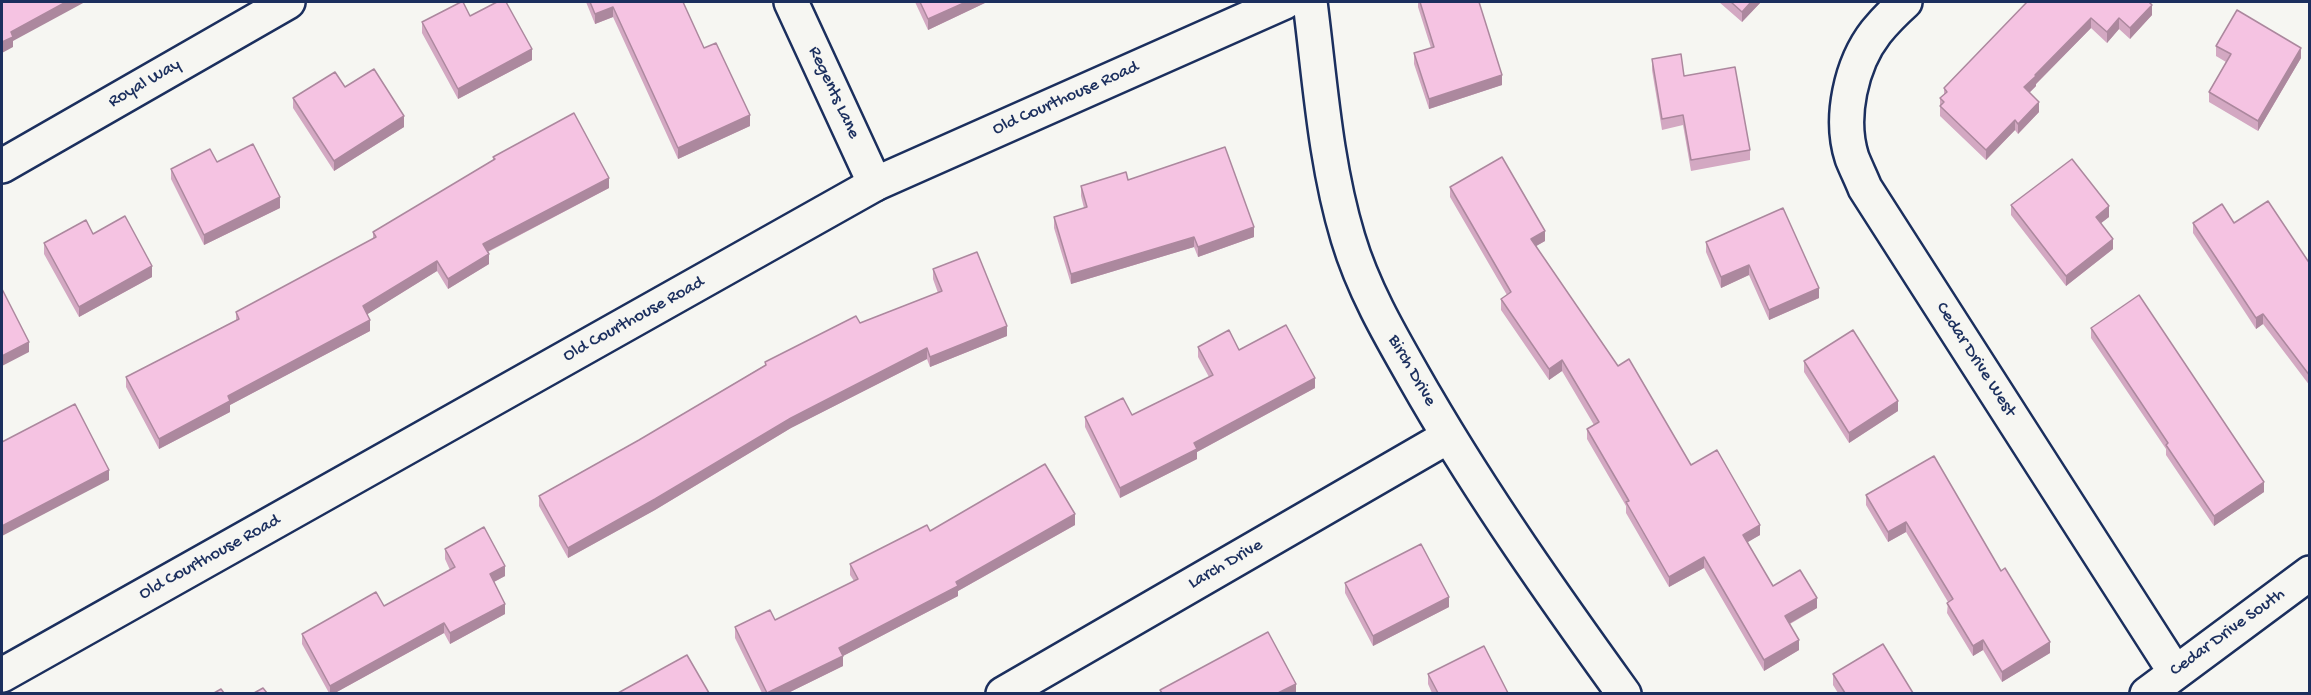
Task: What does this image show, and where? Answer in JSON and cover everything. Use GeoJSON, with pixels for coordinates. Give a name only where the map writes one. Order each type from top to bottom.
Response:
{"type":"FeatureCollection","features":[{"type":"Feature","properties":{"kind":"street","name":"Royal Way"},"geometry":{"type":"LineString","coordinates":[[2,166],[288,2]]}},
{"type":"Feature","properties":{"kind":"street","name":"Regents Lane"},"geometry":{"type":"LineString","coordinates":[[791,2],[876,184]]}},
{"type":"Feature","properties":{"kind":"street","name":"Old Courthouse Road"},"geometry":{"type":"LineString","coordinates":[[2,675],[876,184],[1286,2]]}},
{"type":"Feature","properties":{"kind":"street","name":"Birch Drive"},"geometry":{"type":"LineString","coordinates":[[1310,2],[1333,180],[1348,239],[1378,315],[1449,436],[1561,607],[1624,693]]}},
{"type":"Feature","properties":{"kind":"street","name":"Cedar Drive West"},"geometry":{"type":"LineString","coordinates":[[1905,2],[1876,32],[1856,65],[1850,89],[1847,133],[1852,157],[1865,188],[2175,672]]}},
{"type":"Feature","properties":{"kind":"street","name":"Larch Drive"},"geometry":{"type":"LineString","coordinates":[[1016,690],[1449,436]]}},
{"type":"Feature","properties":{"kind":"street","name":"Cedar Drive South"},"geometry":{"type":"LineString","coordinates":[[2146,693],[2310,573]]}},
{"type":"Feature","properties":{"kind":"building"},"geometry":{"type":"Polygon","coordinates":[[[2,2],[66,2],[11,32],[13,37],[2,42],[2,2]]]}},
{"type":"Feature","properties":{"kind":"building"},"geometry":{"type":"Polygon","coordinates":[[[461,2],[470,16],[497,2],[506,2],[532,49],[458,89],[422,22],[461,2]]]}},
{"type":"Feature","properties":{"kind":"building"},"geometry":{"type":"Polygon","coordinates":[[[590,2],[683,2],[704,48],[716,43],[750,115],[678,148],[613,7],[595,14],[590,2]]]}},
{"type":"Feature","properties":{"kind":"building"},"geometry":{"type":"Polygon","coordinates":[[[920,2],[966,2],[928,19],[920,2]]]}},
{"type":"Feature","properties":{"kind":"building"},"geometry":{"type":"Polygon","coordinates":[[[1420,2],[1479,2],[1502,75],[1429,99],[1414,53],[1434,47],[1420,2]]]}},
{"type":"Feature","properties":{"kind":"building"},"geometry":{"type":"Polygon","coordinates":[[[1731,2],[1751,2],[1742,12],[1731,2]]]}},
{"type":"Feature","properties":{"kind":"building"},"geometry":{"type":"Polygon","coordinates":[[[2027,2],[2149,2],[2152,5],[2130,28],[2119,18],[2107,32],[2091,18],[2024,87],[2039,102],[2018,124],[2015,120],[1986,150],[1940,106],[1944,102],[1940,98],[1947,92],[1944,88],[2027,2]]]}},
{"type":"Feature","properties":{"kind":"building"},"geometry":{"type":"Polygon","coordinates":[[[2237,10],[2301,48],[2258,121],[2209,92],[2231,54],[2216,46],[2237,10]]]}},
{"type":"Feature","properties":{"kind":"building"},"geometry":{"type":"Polygon","coordinates":[[[1681,54],[1684,76],[1735,67],[1750,150],[1691,160],[1683,115],[1662,119],[1652,59],[1681,54]]]}},
{"type":"Feature","properties":{"kind":"building"},"geometry":{"type":"Polygon","coordinates":[[[374,69],[404,116],[334,161],[293,98],[335,72],[345,87],[374,69]]]}},
{"type":"Feature","properties":{"kind":"building"},"geometry":{"type":"Polygon","coordinates":[[[574,113],[609,178],[483,244],[489,254],[448,279],[437,261],[363,306],[370,320],[228,396],[230,401],[159,439],[126,377],[239,319],[236,312],[376,237],[373,232],[495,159],[493,157],[574,113]]]}},
{"type":"Feature","properties":{"kind":"building"},"geometry":{"type":"Polygon","coordinates":[[[253,144],[280,197],[204,235],[171,169],[210,149],[217,162],[253,144]]]}},
{"type":"Feature","properties":{"kind":"building"},"geometry":{"type":"Polygon","coordinates":[[[1225,147],[1254,227],[1198,247],[1194,237],[1071,274],[1054,217],[1087,207],[1081,186],[1126,172],[1128,180],[1225,147]]]}},
{"type":"Feature","properties":{"kind":"building"},"geometry":{"type":"Polygon","coordinates":[[[1502,157],[1545,231],[1531,239],[1618,366],[1629,359],[1691,465],[1717,450],[1760,525],[1743,535],[1773,586],[1800,570],[1817,598],[1785,616],[1799,640],[1764,660],[1704,557],[1669,577],[1626,502],[1629,501],[1587,429],[1599,422],[1562,360],[1549,369],[1501,299],[1511,292],[1450,187],[1502,157]]]}},
{"type":"Feature","properties":{"kind":"building"},"geometry":{"type":"Polygon","coordinates":[[[2072,159],[2109,206],[2096,217],[2113,239],[2066,276],[2011,205],[2072,159]]]}},
{"type":"Feature","properties":{"kind":"building"},"geometry":{"type":"Polygon","coordinates":[[[2268,201],[2310,264],[2310,376],[2263,314],[2256,318],[2193,223],[2222,204],[2234,223],[2268,201]]]}},
{"type":"Feature","properties":{"kind":"building"},"geometry":{"type":"Polygon","coordinates":[[[1783,208],[1819,288],[1769,310],[1749,265],[1721,277],[1706,242],[1783,208]]]}},
{"type":"Feature","properties":{"kind":"building"},"geometry":{"type":"Polygon","coordinates":[[[125,216],[152,266],[79,307],[44,243],[86,220],[93,234],[125,216]]]}},
{"type":"Feature","properties":{"kind":"building"},"geometry":{"type":"Polygon","coordinates":[[[977,252],[1007,326],[930,357],[927,348],[791,418],[568,548],[539,496],[766,365],[765,362],[856,316],[860,323],[942,291],[933,269],[977,252]]]}},
{"type":"Feature","properties":{"kind":"building"},"geometry":{"type":"Polygon","coordinates":[[[2,289],[29,342],[2,356],[2,289]]]}},
{"type":"Feature","properties":{"kind":"building"},"geometry":{"type":"Polygon","coordinates":[[[2139,295],[2264,482],[2214,516],[2091,328],[2139,295]]]}},
{"type":"Feature","properties":{"kind":"building"},"geometry":{"type":"Polygon","coordinates":[[[1286,325],[1315,378],[1194,443],[1197,449],[1120,488],[1085,417],[1123,398],[1132,415],[1213,375],[1198,347],[1229,330],[1239,350],[1286,325]]]}},
{"type":"Feature","properties":{"kind":"building"},"geometry":{"type":"Polygon","coordinates":[[[1853,330],[1898,401],[1849,433],[1804,361],[1853,330]]]}},
{"type":"Feature","properties":{"kind":"building"},"geometry":{"type":"Polygon","coordinates":[[[75,404],[109,470],[2,526],[2,442],[75,404]]]}},
{"type":"Feature","properties":{"kind":"building"},"geometry":{"type":"Polygon","coordinates":[[[1934,456],[2001,571],[2005,568],[2050,642],[2002,672],[1983,640],[1973,646],[1947,603],[1953,599],[1906,522],[1888,532],[1866,495],[1934,456]]]}},
{"type":"Feature","properties":{"kind":"building"},"geometry":{"type":"Polygon","coordinates":[[[1045,464],[1075,514],[956,582],[958,586],[839,648],[843,656],[767,693],[735,627],[770,610],[775,620],[858,579],[850,564],[927,525],[930,531],[1045,464]]]}},
{"type":"Feature","properties":{"kind":"building"},"geometry":{"type":"Polygon","coordinates":[[[484,527],[505,566],[490,574],[505,604],[450,633],[444,623],[330,686],[302,634],[376,592],[384,606],[455,567],[445,549],[484,527]]]}},
{"type":"Feature","properties":{"kind":"building"},"geometry":{"type":"Polygon","coordinates":[[[1421,544],[1449,597],[1373,636],[1345,583],[1421,544]]]}},
{"type":"Feature","properties":{"kind":"building"},"geometry":{"type":"Polygon","coordinates":[[[1268,632],[1296,684],[1278,693],[1162,693],[1160,690],[1268,632]]]}},
{"type":"Feature","properties":{"kind":"building"},"geometry":{"type":"Polygon","coordinates":[[[1883,644],[1913,693],[1845,693],[1833,674],[1883,644]]]}},
{"type":"Feature","properties":{"kind":"building"},"geometry":{"type":"Polygon","coordinates":[[[1484,646],[1508,693],[1438,693],[1428,674],[1484,646]]]}},
{"type":"Feature","properties":{"kind":"building"},"geometry":{"type":"Polygon","coordinates":[[[687,655],[709,693],[618,693],[687,655]]]}},
{"type":"Feature","properties":{"kind":"building"},"geometry":{"type":"Polygon","coordinates":[[[263,688],[267,693],[254,693],[263,688]]]}}]}
